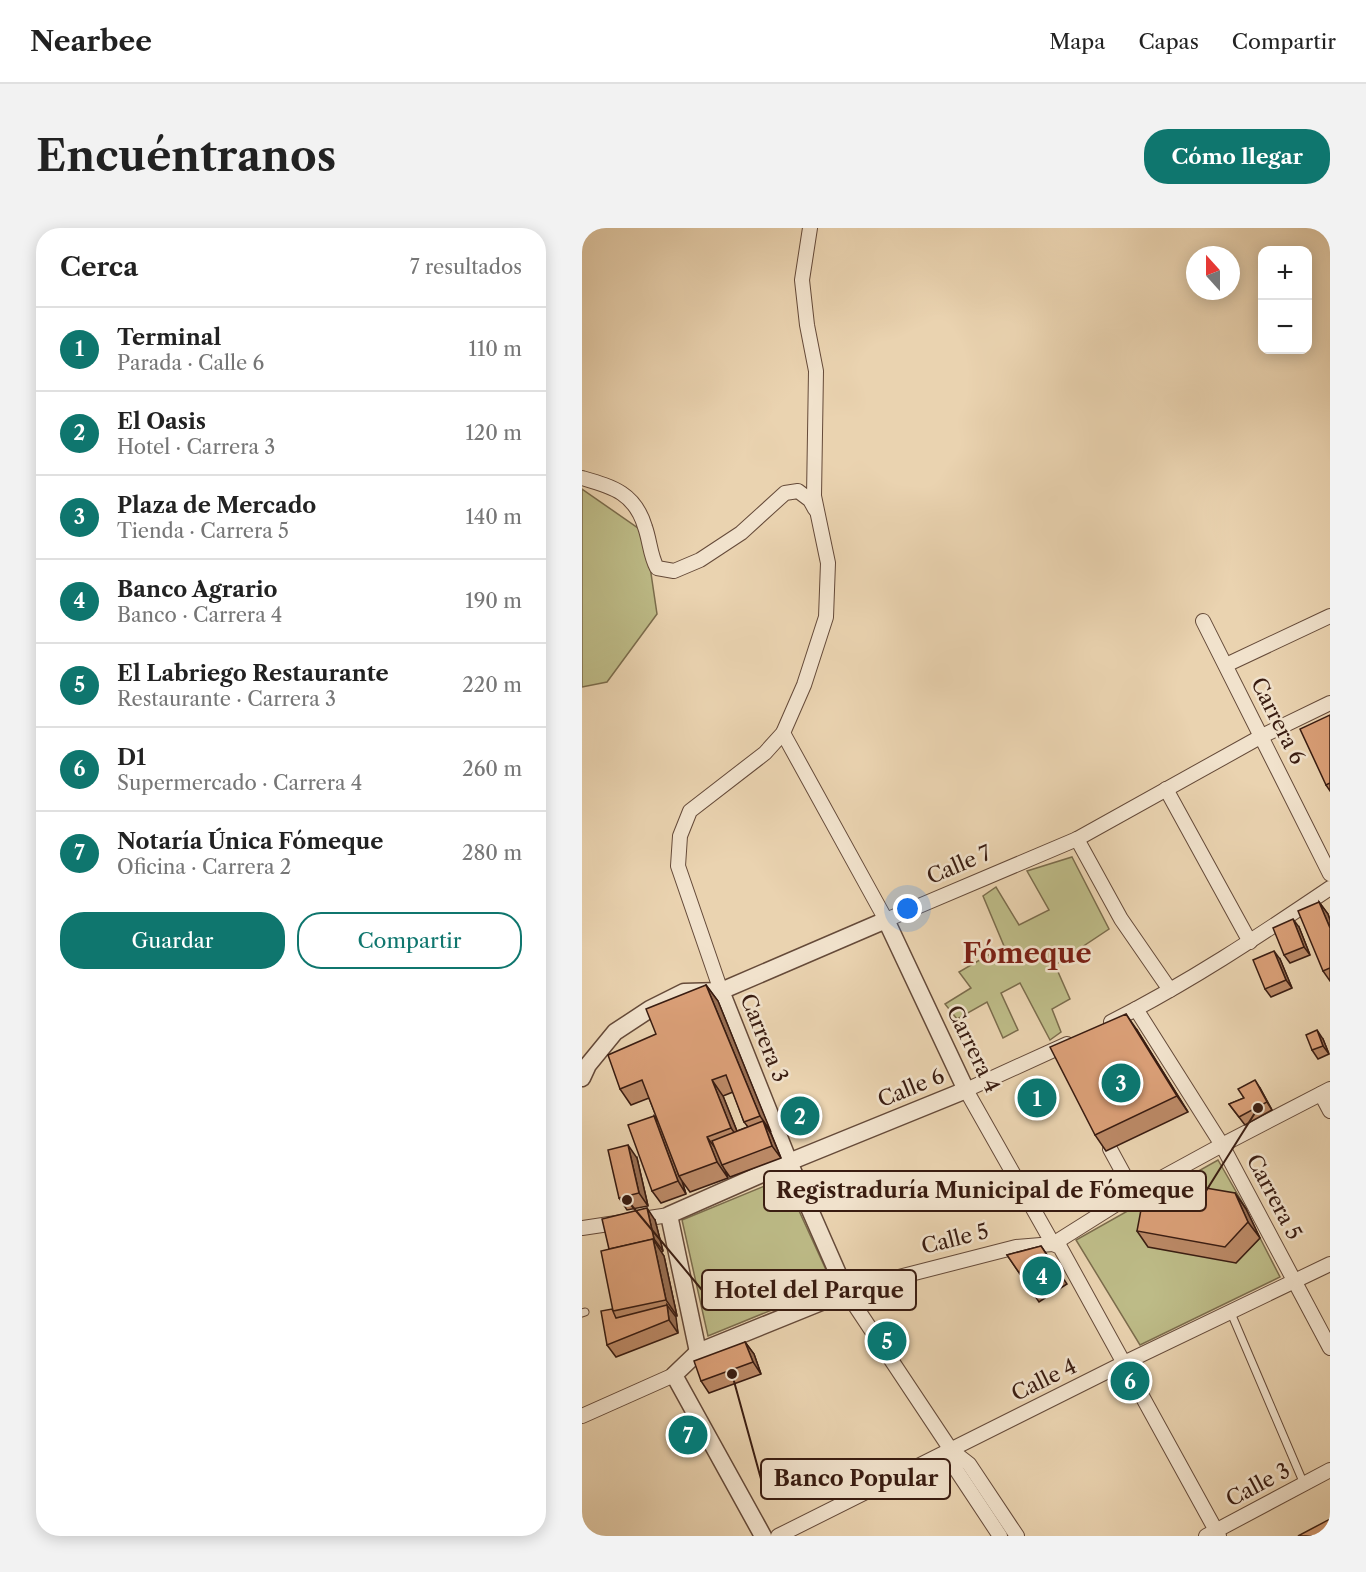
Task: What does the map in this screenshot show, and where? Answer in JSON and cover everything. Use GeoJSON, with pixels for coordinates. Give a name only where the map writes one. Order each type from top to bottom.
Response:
{"type":"FeatureCollection","features":[{"type":"Feature","properties":{"kind":"street"},"geometry":{"type":"LineString","coordinates":[[721,991],[678,867],[680,836],[690,811],[765,753],[783,733],[804,685],[826,617],[828,563],[814,496],[816,371],[807,325],[802,280],[810,228]]}},
{"type":"Feature","properties":{"kind":"street"},"geometry":{"type":"LineString","coordinates":[[582,478],[612,487],[629,497],[645,526],[652,558],[657,568],[674,571],[700,560],[741,533],[785,493],[798,491],[810,500],[819,516]]}},
{"type":"Feature","properties":{"kind":"street"},"geometry":{"type":"LineString","coordinates":[[1226,665],[1330,616]]}},
{"type":"Feature","properties":{"kind":"street","name":"Carrera 6"},"geometry":{"type":"LineString","coordinates":[[1203,621],[1330,874]]}},
{"type":"Feature","properties":{"kind":"street","name":"Calle 7"},"geometry":{"type":"LineString","coordinates":[[582,1078],[588,1065],[615,1032],[650,1009],[684,992],[721,991],[1077,839],[1262,736],[1330,703]]}},
{"type":"Feature","properties":{"kind":"street","name":"Carrera 4"},"geometry":{"type":"LineString","coordinates":[[783,733],[886,920],[966,1090],[1053,1244],[1060,1247],[1214,1534]]}},
{"type":"Feature","properties":{"kind":"street"},"geometry":{"type":"LineString","coordinates":[[1166,789],[1250,942]]}},
{"type":"Feature","properties":{"kind":"street"},"geometry":{"type":"LineString","coordinates":[[1077,839],[1121,919],[1170,990]]}},
{"type":"Feature","properties":{"kind":"street","name":"Calle 6"},"geometry":{"type":"LineString","coordinates":[[582,1228],[669,1215],[789,1162],[966,1090],[1136,1009],[1250,942],[1330,888]]}},
{"type":"Feature","properties":{"kind":"street","name":"Carrera 3"},"geometry":{"type":"LineString","coordinates":[[721,991],[789,1162],[846,1292],[951,1450],[969,1464],[1017,1536]]}},
{"type":"Feature","properties":{"kind":"street","name":"Carrera 5"},"geometry":{"type":"LineString","coordinates":[[1136,1009],[1222,1145],[1330,1348]]}},
{"type":"Feature","properties":{"kind":"street"},"geometry":{"type":"LineString","coordinates":[[1326,1092],[1330,1111]]}},
{"type":"Feature","properties":{"kind":"street","name":"Calle 5"},"geometry":{"type":"LineString","coordinates":[[582,1416],[674,1375],[698,1352],[846,1292],[1016,1247],[1053,1244],[1134,1193],[1326,1092]]}},
{"type":"Feature","properties":{"kind":"street"},"geometry":{"type":"LineString","coordinates":[[1110,1149],[1134,1193]]}},
{"type":"Feature","properties":{"kind":"street"},"geometry":{"type":"LineString","coordinates":[[669,1215],[698,1352]]}},
{"type":"Feature","properties":{"kind":"street","name":"Calle 4"},"geometry":{"type":"LineString","coordinates":[[778,1536],[1330,1264]]}},
{"type":"Feature","properties":{"kind":"street"},"geometry":{"type":"LineString","coordinates":[[674,1375],[763,1536]]}},
{"type":"Feature","properties":{"kind":"street","name":"Carrera 3"},"geometry":{"type":"LineString","coordinates":[[951,1450],[955,1468],[999,1536]]}},
{"type":"Feature","properties":{"kind":"street","name":"Calle 3"},"geometry":{"type":"LineString","coordinates":[[1214,1534],[1330,1470]]}},
{"type":"Feature","properties":{"kind":"lane"},"geometry":{"type":"LineString","coordinates":[[1231,1312],[1304,1484]]}},
{"type":"Feature","properties":{"kind":"shaded area"},"geometry":{"type":"Polygon","coordinates":[[[582,489],[645,533],[657,614],[607,682],[582,687],[582,489]]]}},
{"type":"Feature","properties":{"kind":"shaded area"},"geometry":{"type":"Polygon","coordinates":[[[1072,857],[1109,929],[1055,965],[1070,999],[1052,1009],[1061,1032],[1050,1040],[1020,983],[1001,993],[1018,1030],[1003,1038],[987,1002],[957,1019],[945,1004],[971,988],[959,972],[1004,946],[983,896],[996,887],[1019,925],[1049,910],[1027,871],[1072,857]]]}},
{"type":"Feature","properties":{"kind":"shaded area"},"geometry":{"type":"Polygon","coordinates":[[[1218,1160],[1246,1209],[1158,1194],[1236,1263],[1260,1238],[1280,1277],[1140,1345],[1076,1240],[1218,1160]]]}},
{"type":"Feature","properties":{"kind":"shaded area"},"geometry":{"type":"Polygon","coordinates":[[[784,1178],[833,1285],[708,1336],[682,1220],[784,1178]]]}},
{"type":"Feature","properties":{"kind":"building"},"geometry":{"type":"Polygon","coordinates":[[[1330,715],[1330,783],[1326,785],[1300,729],[1330,715]]]}},
{"type":"Feature","properties":{"kind":"building"},"geometry":{"type":"Polygon","coordinates":[[[1319,902],[1330,928],[1330,968],[1323,971],[1298,911],[1319,902]]]}},
{"type":"Feature","properties":{"kind":"building"},"geometry":{"type":"Polygon","coordinates":[[[1293,919],[1304,947],[1284,955],[1273,928],[1293,919]]]}},
{"type":"Feature","properties":{"kind":"building"},"geometry":{"type":"Polygon","coordinates":[[[1274,951],[1286,980],[1265,989],[1253,960],[1274,951]]]}},
{"type":"Feature","properties":{"kind":"building"},"geometry":{"type":"Polygon","coordinates":[[[706,985],[760,1116],[744,1122],[726,1075],[712,1080],[731,1128],[707,1137],[717,1162],[679,1176],[642,1080],[620,1089],[608,1055],[656,1034],[646,1009],[706,985]]]}},
{"type":"Feature","properties":{"kind":"building"},"geometry":{"type":"Polygon","coordinates":[[[1126,1014],[1177,1096],[1095,1135],[1050,1047],[1126,1014]]]}},
{"type":"Feature","properties":{"kind":"building"},"geometry":{"type":"Polygon","coordinates":[[[1317,1030],[1323,1046],[1312,1050],[1306,1035],[1317,1030]]]}},
{"type":"Feature","properties":{"kind":"building"},"geometry":{"type":"Polygon","coordinates":[[[1255,1080],[1267,1102],[1239,1117],[1229,1104],[1244,1098],[1238,1089],[1255,1080]]]}},
{"type":"Feature","properties":{"kind":"building"},"geometry":{"type":"Polygon","coordinates":[[[654,1116],[678,1181],[652,1191],[628,1125],[654,1116]]]}},
{"type":"Feature","properties":{"kind":"building"},"geometry":{"type":"Polygon","coordinates":[[[763,1121],[772,1146],[722,1165],[712,1141],[763,1121]]]}},
{"type":"Feature","properties":{"kind":"building"},"geometry":{"type":"Polygon","coordinates":[[[628,1145],[639,1193],[619,1198],[608,1150],[628,1145]]]}},
{"type":"Feature","properties":{"kind":"building"},"geometry":{"type":"Polygon","coordinates":[[[1147,1178],[1235,1193],[1248,1222],[1225,1247],[1137,1231],[1147,1178]]]}},
{"type":"Feature","properties":{"kind":"building"},"geometry":{"type":"Polygon","coordinates":[[[647,1208],[654,1239],[609,1249],[602,1219],[647,1208]]]}},
{"type":"Feature","properties":{"kind":"building"},"geometry":{"type":"Polygon","coordinates":[[[653,1239],[666,1300],[613,1311],[601,1251],[653,1239]]]}},
{"type":"Feature","properties":{"kind":"building"},"geometry":{"type":"Polygon","coordinates":[[[1041,1246],[1058,1272],[1031,1290],[1007,1255],[1041,1246]]]}},
{"type":"Feature","properties":{"kind":"building"},"geometry":{"type":"Polygon","coordinates":[[[667,1305],[669,1320],[607,1345],[601,1311],[612,1309],[616,1318],[667,1305]]]}},
{"type":"Feature","properties":{"kind":"building"},"geometry":{"type":"Polygon","coordinates":[[[745,1342],[753,1362],[701,1381],[694,1361],[745,1342]]]}},
{"type":"Feature","properties":{"kind":"building"},"geometry":{"type":"Polygon","coordinates":[[[1330,1519],[1330,1536],[1298,1536],[1330,1519]]]}},
{"type":"Feature","properties":{"kind":"place","name":"Plaza de Mercado"},"geometry":{"type":"Point","coordinates":[1121,1083]}},
{"type":"Feature","properties":{"kind":"place","name":"Terminal"},"geometry":{"type":"Point","coordinates":[1037,1098]}},
{"type":"Feature","properties":{"kind":"place","name":"Registraduría Municipal de Fómeque"},"geometry":{"type":"Point","coordinates":[1258,1108]}},
{"type":"Feature","properties":{"kind":"place","name":"El Oasis"},"geometry":{"type":"Point","coordinates":[800,1116]}},
{"type":"Feature","properties":{"kind":"place","name":"Hotel del Parque"},"geometry":{"type":"Point","coordinates":[627,1200]}},
{"type":"Feature","properties":{"kind":"place","name":"Banco Agrario"},"geometry":{"type":"Point","coordinates":[1042,1276]}},
{"type":"Feature","properties":{"kind":"place","name":"El Labriego Restaurante"},"geometry":{"type":"Point","coordinates":[887,1341]}},
{"type":"Feature","properties":{"kind":"place","name":"Banco Popular"},"geometry":{"type":"Point","coordinates":[732,1374]}},
{"type":"Feature","properties":{"kind":"place","name":"D1"},"geometry":{"type":"Point","coordinates":[1130,1381]}},
{"type":"Feature","properties":{"kind":"place","name":"Notaría Única Fómeque"},"geometry":{"type":"Point","coordinates":[688,1435]}},
{"type":"Feature","properties":{"kind":"district","name":"Fómeque"},"geometry":{"type":"Point","coordinates":[1027,954]}}]}
